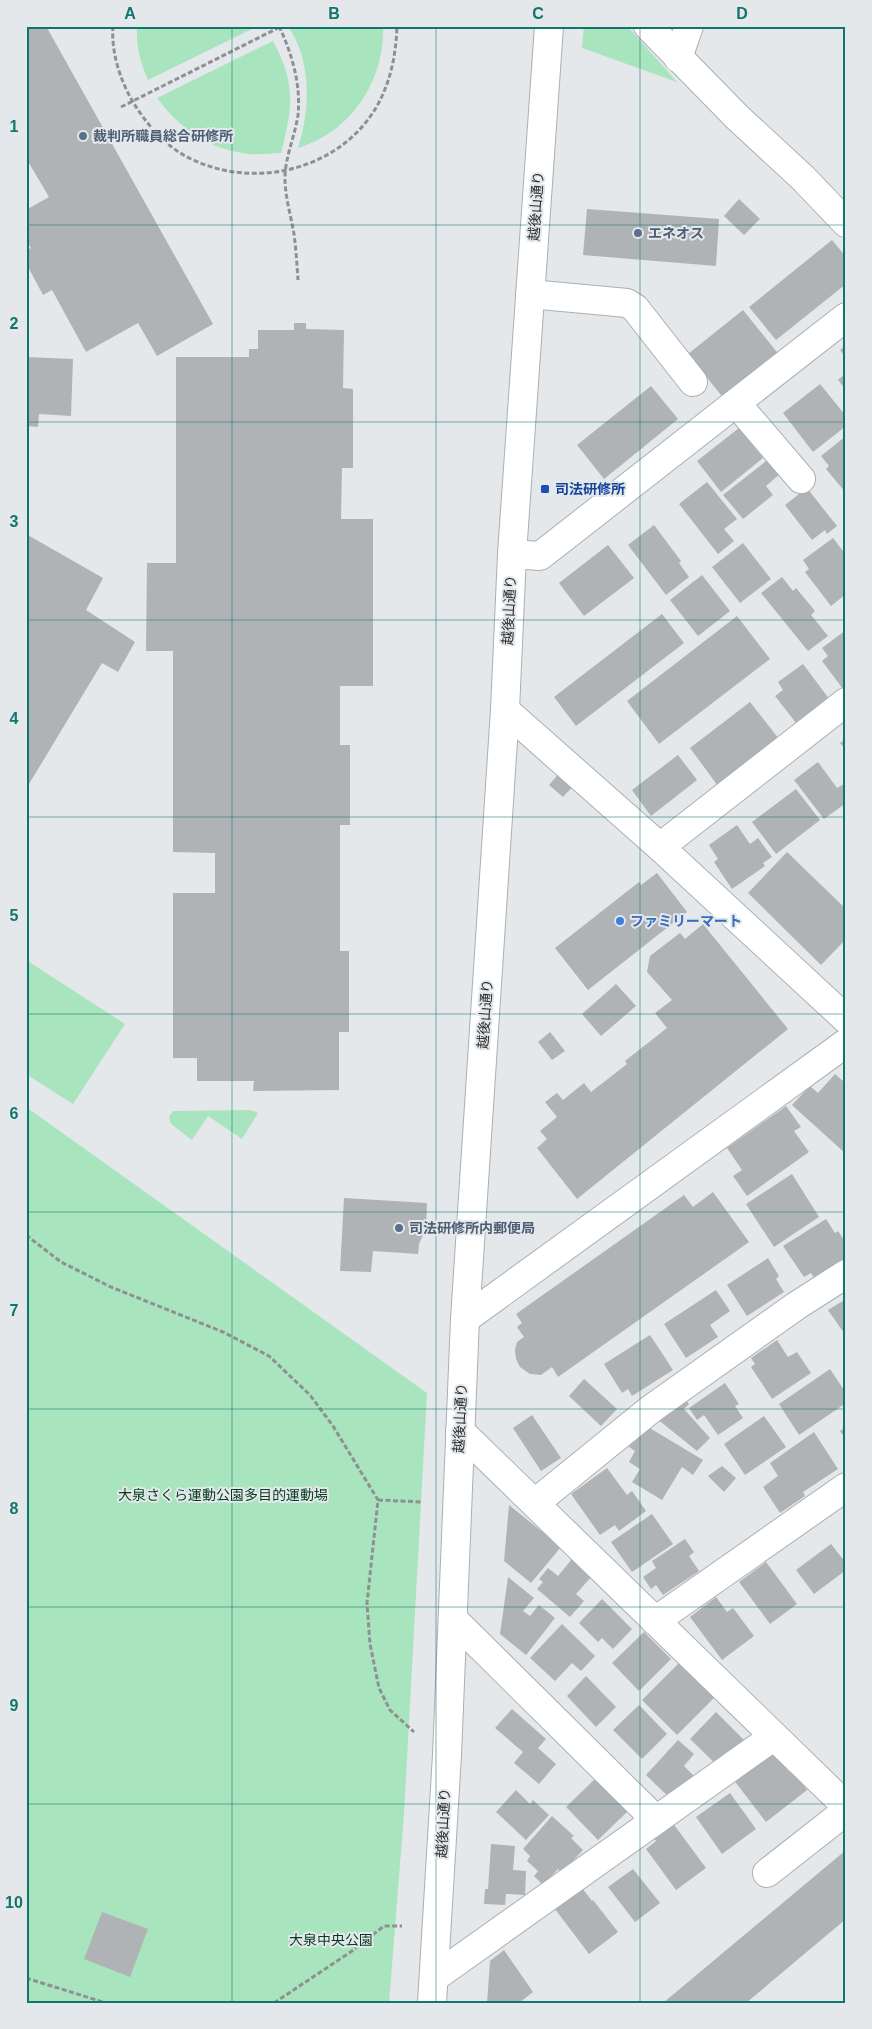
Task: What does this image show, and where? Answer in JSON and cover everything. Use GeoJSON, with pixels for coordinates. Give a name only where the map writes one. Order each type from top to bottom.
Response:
{"type":"FeatureCollection","features":[{"type":"Feature","properties":{"kind":"street","name":"越後山通り"},"geometry":{"type":"LineString","coordinates":[[433,1990],[447,1755],[465,1319],[505,710],[512,554],[548,26]]}},
{"type":"Feature","properties":{"kind":"street"},"geometry":{"type":"LineString","coordinates":[[648,26],[737,117],[843,215]]}},
{"type":"Feature","properties":{"kind":"street"},"geometry":{"type":"LineString","coordinates":[[678,58],[689,26]]}},
{"type":"Feature","properties":{"kind":"street"},"geometry":{"type":"LineString","coordinates":[[530,294],[627,303],[635,308],[693,382]]}},
{"type":"Feature","properties":{"kind":"street"},"geometry":{"type":"LineString","coordinates":[[512,554],[540,556],[846,317]]}},
{"type":"Feature","properties":{"kind":"street"},"geometry":{"type":"LineString","coordinates":[[736,403],[800,479]]}},
{"type":"Feature","properties":{"kind":"street"},"geometry":{"type":"LineString","coordinates":[[660,847],[846,702]]}},
{"type":"Feature","properties":{"kind":"street"},"geometry":{"type":"LineString","coordinates":[[505,710],[660,847],[846,1018]]}},
{"type":"Feature","properties":{"kind":"street"},"geometry":{"type":"LineString","coordinates":[[465,1319],[846,1043]]}},
{"type":"Feature","properties":{"kind":"street"},"geometry":{"type":"LineString","coordinates":[[535,1503],[651,1410],[796,1306],[846,1274]]}},
{"type":"Feature","properties":{"kind":"street"},"geometry":{"type":"LineString","coordinates":[[460,1431],[846,1806]]}},
{"type":"Feature","properties":{"kind":"street"},"geometry":{"type":"LineString","coordinates":[[656,1621],[846,1487]]}},
{"type":"Feature","properties":{"kind":"street"},"geometry":{"type":"LineString","coordinates":[[452,1619],[656,1820]]}},
{"type":"Feature","properties":{"kind":"street"},"geometry":{"type":"LineString","coordinates":[[433,1990],[656,1820],[773,1737]]}},
{"type":"Feature","properties":{"kind":"street"},"geometry":{"type":"LineString","coordinates":[[767,1873],[846,1811]]}},
{"type":"Feature","properties":{"kind":"path"},"geometry":{"type":"LineString","coordinates":[[114,26],[116,61],[126,91],[142,118],[164,141],[190,159],[220,170],[252,175],[285,171],[311,163],[337,149],[359,129],[376,106],[389,80],[396,52],[397,26]]}},
{"type":"Feature","properties":{"kind":"path"},"geometry":{"type":"LineString","coordinates":[[121,107],[280,26],[294,66],[298,99],[298,115],[285,171],[286,196],[294,236],[298,280]]}},
{"type":"Feature","properties":{"kind":"path"},"geometry":{"type":"LineString","coordinates":[[26,1235],[62,1262],[102,1283],[223,1332],[269,1356],[310,1394],[333,1426],[378,1500],[367,1602],[370,1644],[378,1688],[390,1710],[406,1726],[447,1755]]}},
{"type":"Feature","properties":{"kind":"path"},"geometry":{"type":"LineString","coordinates":[[378,1500],[457,1504]]}},
{"type":"Feature","properties":{"kind":"path"},"geometry":{"type":"LineString","coordinates":[[274,2003],[352,1951],[384,1926],[438,1926]]}},
{"type":"Feature","properties":{"kind":"path"},"geometry":{"type":"LineString","coordinates":[[26,1978],[106,2003]]}},
{"type":"Feature","properties":{"kind":"green space"},"geometry":{"type":"Polygon","coordinates":[[[137,26],[258,26],[148,80],[139,54],[137,26]]]}},
{"type":"Feature","properties":{"kind":"green space"},"geometry":{"type":"Polygon","coordinates":[[[296,26],[383,26],[378,66],[371,85],[361,102],[349,117],[334,130],[298,148],[305,119],[307,88],[302,57],[290,29],[296,26]]]}},
{"type":"Feature","properties":{"kind":"green space"},"geometry":{"type":"Polygon","coordinates":[[[584,26],[627,26],[677,82],[582,48],[584,26]]]}},
{"type":"Feature","properties":{"kind":"green space"},"geometry":{"type":"Polygon","coordinates":[[[273,41],[286,70],[290,96],[288,122],[281,153],[250,154],[236,152],[209,143],[186,129],[157,98],[273,41]]]}},
{"type":"Feature","properties":{"kind":"green space"},"geometry":{"type":"Polygon","coordinates":[[[26,960],[125,1024],[73,1104],[26,1074],[26,960]]]}},
{"type":"Feature","properties":{"kind":"green space","name":"大泉さくら運動公園多目的運動場"},"geometry":{"type":"Polygon","coordinates":[[[26,1107],[427,1393],[404,1814],[389,2003],[26,2003],[26,1107]]]}},
{"type":"Feature","properties":{"kind":"green space"},"geometry":{"type":"Polygon","coordinates":[[[250,1110],[258,1113],[242,1139],[208,1116],[192,1140],[171,1124],[169,1117],[173,1111],[250,1110]]]}},
{"type":"Feature","properties":{"kind":"building"},"geometry":{"type":"Polygon","coordinates":[[[26,26],[46,26],[213,324],[157,356],[138,323],[86,352],[52,290],[43,295],[26,263],[26,250],[31,248],[26,240],[26,210],[49,197],[26,158],[26,26]]]}},
{"type":"Feature","properties":{"kind":"building"},"geometry":{"type":"Polygon","coordinates":[[[739,199],[760,219],[744,235],[724,216],[739,199]]]}},
{"type":"Feature","properties":{"kind":"building"},"geometry":{"type":"Polygon","coordinates":[[[587,209],[719,219],[716,266],[583,255],[587,209]]]}},
{"type":"Feature","properties":{"kind":"building"},"geometry":{"type":"Polygon","coordinates":[[[832,240],[846,257],[846,284],[776,340],[749,307],[832,240]]]}},
{"type":"Feature","properties":{"kind":"building"},"geometry":{"type":"Polygon","coordinates":[[[743,310],[780,356],[725,400],[688,354],[743,310]]]}},
{"type":"Feature","properties":{"kind":"building"},"geometry":{"type":"Polygon","coordinates":[[[294,323],[306,323],[306,329],[344,330],[343,388],[353,389],[353,468],[342,468],[341,519],[373,519],[373,686],[340,686],[340,745],[350,745],[350,825],[340,825],[340,951],[349,951],[349,1032],[339,1032],[339,1090],[253,1091],[254,1081],[197,1081],[197,1058],[173,1058],[173,893],[215,893],[215,853],[173,852],[173,651],[146,651],[147,563],[176,563],[176,357],[249,357],[249,349],[258,349],[258,330],[294,330],[294,323]]]}},
{"type":"Feature","properties":{"kind":"building"},"geometry":{"type":"Polygon","coordinates":[[[846,345],[846,358],[840,350],[846,345]]]}},
{"type":"Feature","properties":{"kind":"building"},"geometry":{"type":"Polygon","coordinates":[[[26,357],[73,359],[71,416],[39,414],[38,427],[26,426],[26,357]]]}},
{"type":"Feature","properties":{"kind":"building"},"geometry":{"type":"Polygon","coordinates":[[[846,373],[846,390],[838,380],[846,373]]]}},
{"type":"Feature","properties":{"kind":"building"},"geometry":{"type":"Polygon","coordinates":[[[820,384],[846,416],[846,426],[813,452],[783,413],[820,384]]]}},
{"type":"Feature","properties":{"kind":"building"},"geometry":{"type":"Polygon","coordinates":[[[651,386],[678,419],[604,479],[577,445],[651,386]]]}},
{"type":"Feature","properties":{"kind":"building"},"geometry":{"type":"Polygon","coordinates":[[[739,428],[763,458],[721,492],[697,461],[739,428]]]}},
{"type":"Feature","properties":{"kind":"building"},"geometry":{"type":"Polygon","coordinates":[[[846,436],[846,493],[826,469],[829,466],[821,456],[846,436]]]}},
{"type":"Feature","properties":{"kind":"building"},"geometry":{"type":"Polygon","coordinates":[[[770,458],[781,473],[766,486],[773,495],[743,519],[723,495],[770,458]]]}},
{"type":"Feature","properties":{"kind":"building"},"geometry":{"type":"Polygon","coordinates":[[[707,482],[737,519],[724,529],[734,541],[718,554],[679,504],[707,482]]]}},
{"type":"Feature","properties":{"kind":"building"},"geometry":{"type":"Polygon","coordinates":[[[807,488],[837,526],[827,534],[825,530],[812,540],[785,505],[807,488]]]}},
{"type":"Feature","properties":{"kind":"building"},"geometry":{"type":"Polygon","coordinates":[[[654,525],[681,561],[679,563],[689,577],[666,595],[628,545],[654,525]]]}},
{"type":"Feature","properties":{"kind":"building"},"geometry":{"type":"Polygon","coordinates":[[[26,534],[103,578],[86,610],[135,642],[118,672],[102,663],[26,789],[26,534]]]}},
{"type":"Feature","properties":{"kind":"building"},"geometry":{"type":"Polygon","coordinates":[[[833,538],[846,555],[846,594],[831,606],[805,572],[809,569],[803,560],[833,538]]]}},
{"type":"Feature","properties":{"kind":"building"},"geometry":{"type":"Polygon","coordinates":[[[743,543],[771,579],[740,603],[712,567],[743,543]]]}},
{"type":"Feature","properties":{"kind":"building"},"geometry":{"type":"Polygon","coordinates":[[[608,545],[634,578],[584,616],[559,583],[608,545]]]}},
{"type":"Feature","properties":{"kind":"building"},"geometry":{"type":"Polygon","coordinates":[[[702,575],[730,611],[698,636],[670,600],[702,575]]]}},
{"type":"Feature","properties":{"kind":"building"},"geometry":{"type":"Polygon","coordinates":[[[782,577],[793,591],[796,588],[815,611],[811,615],[828,636],[808,651],[761,593],[782,577]]]}},
{"type":"Feature","properties":{"kind":"building"},"geometry":{"type":"Polygon","coordinates":[[[662,614],[684,643],[576,726],[554,697],[662,614]]]}},
{"type":"Feature","properties":{"kind":"building"},"geometry":{"type":"Polygon","coordinates":[[[737,616],[770,659],[659,744],[627,701],[737,616]]]}},
{"type":"Feature","properties":{"kind":"building"},"geometry":{"type":"Polygon","coordinates":[[[846,630],[846,687],[843,689],[822,661],[828,656],[822,648],[846,630]]]}},
{"type":"Feature","properties":{"kind":"building"},"geometry":{"type":"Polygon","coordinates":[[[803,664],[830,700],[800,728],[775,696],[783,690],[778,682],[803,664]]]}},
{"type":"Feature","properties":{"kind":"building"},"geometry":{"type":"Polygon","coordinates":[[[750,702],[779,739],[718,786],[690,748],[750,702]]]}},
{"type":"Feature","properties":{"kind":"building"},"geometry":{"type":"Polygon","coordinates":[[[846,739],[846,750],[840,743],[846,739]]]}},
{"type":"Feature","properties":{"kind":"building"},"geometry":{"type":"Polygon","coordinates":[[[678,755],[697,780],[651,816],[632,790],[678,755]]]}},
{"type":"Feature","properties":{"kind":"building"},"geometry":{"type":"Polygon","coordinates":[[[818,762],[837,788],[844,784],[846,787],[846,803],[824,819],[794,780],[818,762]]]}},
{"type":"Feature","properties":{"kind":"building"},"geometry":{"type":"Polygon","coordinates":[[[561,771],[575,784],[563,797],[549,785],[561,771]]]}},
{"type":"Feature","properties":{"kind":"building"},"geometry":{"type":"Polygon","coordinates":[[[796,789],[820,820],[776,854],[752,822],[796,789]]]}},
{"type":"Feature","properties":{"kind":"building"},"geometry":{"type":"Polygon","coordinates":[[[737,825],[750,844],[758,838],[772,857],[763,863],[765,866],[732,889],[714,862],[718,859],[709,845],[737,825]]]}},
{"type":"Feature","properties":{"kind":"building"},"geometry":{"type":"Polygon","coordinates":[[[787,852],[846,909],[846,939],[821,965],[748,893],[787,852]]]}},
{"type":"Feature","properties":{"kind":"building"},"geometry":{"type":"Polygon","coordinates":[[[657,873],[687,912],[588,990],[555,948],[639,882],[641,885],[657,873]]]}},
{"type":"Feature","properties":{"kind":"building"},"geometry":{"type":"Polygon","coordinates":[[[703,924],[788,1029],[577,1199],[537,1148],[547,1139],[540,1131],[557,1117],[545,1102],[557,1093],[563,1100],[584,1083],[591,1092],[627,1064],[625,1061],[667,1028],[655,1013],[672,1000],[647,972],[650,956],[680,933],[685,939],[703,924]]]}},
{"type":"Feature","properties":{"kind":"building"},"geometry":{"type":"Polygon","coordinates":[[[616,984],[636,1006],[601,1036],[582,1014],[616,984]]]}},
{"type":"Feature","properties":{"kind":"building"},"geometry":{"type":"Polygon","coordinates":[[[550,1032],[565,1051],[552,1060],[538,1042],[550,1032]]]}},
{"type":"Feature","properties":{"kind":"building"},"geometry":{"type":"Polygon","coordinates":[[[835,1074],[843,1081],[846,1078],[846,1154],[792,1105],[810,1086],[818,1093],[835,1074]]]}},
{"type":"Feature","properties":{"kind":"building"},"geometry":{"type":"Polygon","coordinates":[[[786,1106],[801,1127],[794,1131],[809,1152],[747,1196],[733,1176],[742,1170],[727,1148],[786,1106]]]}},
{"type":"Feature","properties":{"kind":"building"},"geometry":{"type":"Polygon","coordinates":[[[792,1174],[819,1217],[774,1247],[746,1204],[792,1174]]]}},
{"type":"Feature","properties":{"kind":"building"},"geometry":{"type":"Polygon","coordinates":[[[713,1192],[749,1242],[558,1377],[552,1367],[541,1375],[530,1374],[520,1367],[516,1359],[515,1350],[517,1342],[524,1337],[517,1327],[522,1323],[516,1314],[684,1195],[693,1207],[713,1192]]]}},
{"type":"Feature","properties":{"kind":"building"},"geometry":{"type":"Polygon","coordinates":[[[344,1198],[427,1203],[426,1228],[419,1244],[418,1254],[373,1251],[371,1272],[340,1271],[344,1198]]]}},
{"type":"Feature","properties":{"kind":"building"},"geometry":{"type":"Polygon","coordinates":[[[826,1219],[835,1233],[838,1231],[846,1243],[846,1258],[814,1278],[811,1273],[804,1277],[783,1246],[826,1219]]]}},
{"type":"Feature","properties":{"kind":"building"},"geometry":{"type":"Polygon","coordinates":[[[768,1258],[779,1276],[776,1279],[784,1292],[747,1316],[727,1285],[768,1258]]]}},
{"type":"Feature","properties":{"kind":"building"},"geometry":{"type":"Polygon","coordinates":[[[716,1290],[730,1311],[710,1325],[718,1337],[686,1358],[664,1324],[716,1290]]]}},
{"type":"Feature","properties":{"kind":"building"},"geometry":{"type":"Polygon","coordinates":[[[846,1299],[846,1336],[828,1310],[846,1299]]]}},
{"type":"Feature","properties":{"kind":"building"},"geometry":{"type":"Polygon","coordinates":[[[650,1335],[673,1370],[632,1396],[628,1389],[622,1393],[604,1364],[650,1335]]]}},
{"type":"Feature","properties":{"kind":"building"},"geometry":{"type":"Polygon","coordinates":[[[777,1340],[788,1357],[797,1352],[811,1373],[772,1399],[751,1367],[755,1364],[751,1358],[777,1340]]]}},
{"type":"Feature","properties":{"kind":"building"},"geometry":{"type":"Polygon","coordinates":[[[830,1369],[846,1393],[846,1403],[799,1435],[779,1404],[830,1369]]]}},
{"type":"Feature","properties":{"kind":"building"},"geometry":{"type":"Polygon","coordinates":[[[584,1379],[617,1409],[601,1426],[569,1396],[584,1379]]]}},
{"type":"Feature","properties":{"kind":"building"},"geometry":{"type":"Polygon","coordinates":[[[725,1383],[739,1404],[735,1406],[743,1418],[718,1435],[704,1415],[697,1420],[689,1408],[725,1383]]]}},
{"type":"Feature","properties":{"kind":"building"},"geometry":{"type":"Polygon","coordinates":[[[683,1396],[689,1404],[684,1409],[710,1438],[697,1451],[656,1418],[683,1396]]]}},
{"type":"Feature","properties":{"kind":"building"},"geometry":{"type":"Polygon","coordinates":[[[532,1415],[561,1458],[541,1471],[513,1428],[532,1415]]]}},
{"type":"Feature","properties":{"kind":"building"},"geometry":{"type":"Polygon","coordinates":[[[764,1416],[786,1447],[745,1475],[724,1444],[764,1416]]]}},
{"type":"Feature","properties":{"kind":"building"},"geometry":{"type":"Polygon","coordinates":[[[643,1424],[703,1460],[693,1475],[682,1467],[662,1500],[632,1482],[640,1469],[629,1462],[635,1451],[629,1447],[643,1424]]]}},
{"type":"Feature","properties":{"kind":"building"},"geometry":{"type":"Polygon","coordinates":[[[846,1427],[846,1440],[840,1431],[846,1427]]]}},
{"type":"Feature","properties":{"kind":"building"},"geometry":{"type":"Polygon","coordinates":[[[814,1432],[838,1469],[803,1492],[805,1496],[780,1513],[763,1487],[778,1476],[770,1463],[814,1432]]]}},
{"type":"Feature","properties":{"kind":"building"},"geometry":{"type":"Polygon","coordinates":[[[722,1466],[736,1478],[724,1492],[708,1476],[722,1466]]]}},
{"type":"Feature","properties":{"kind":"building"},"geometry":{"type":"Polygon","coordinates":[[[607,1468],[627,1495],[632,1491],[646,1511],[619,1531],[615,1525],[600,1535],[571,1494],[607,1468]]]}},
{"type":"Feature","properties":{"kind":"building"},"geometry":{"type":"Polygon","coordinates":[[[509,1505],[561,1547],[531,1583],[504,1561],[509,1505]]]}},
{"type":"Feature","properties":{"kind":"building"},"geometry":{"type":"Polygon","coordinates":[[[652,1514],[673,1544],[632,1572],[611,1542],[652,1514]]]}},
{"type":"Feature","properties":{"kind":"building"},"geometry":{"type":"Polygon","coordinates":[[[685,1539],[694,1552],[689,1556],[699,1571],[663,1595],[656,1585],[651,1589],[643,1577],[656,1568],[652,1561],[685,1539]]]}},
{"type":"Feature","properties":{"kind":"building"},"geometry":{"type":"Polygon","coordinates":[[[831,1544],[846,1563],[846,1570],[814,1594],[796,1570],[831,1544]]]}},
{"type":"Feature","properties":{"kind":"building"},"geometry":{"type":"Polygon","coordinates":[[[572,1559],[592,1576],[576,1594],[584,1601],[570,1617],[537,1589],[543,1582],[539,1579],[548,1568],[558,1576],[572,1559]]]}},
{"type":"Feature","properties":{"kind":"building"},"geometry":{"type":"Polygon","coordinates":[[[766,1562],[797,1604],[770,1624],[739,1582],[766,1562]]]}},
{"type":"Feature","properties":{"kind":"building"},"geometry":{"type":"Polygon","coordinates":[[[508,1577],[534,1598],[523,1611],[530,1616],[539,1605],[555,1618],[526,1655],[500,1634],[508,1577]]]}},
{"type":"Feature","properties":{"kind":"building"},"geometry":{"type":"Polygon","coordinates":[[[716,1597],[727,1612],[733,1608],[754,1636],[722,1660],[690,1617],[716,1597]]]}},
{"type":"Feature","properties":{"kind":"building"},"geometry":{"type":"Polygon","coordinates":[[[602,1599],[632,1629],[613,1649],[602,1638],[598,1642],[579,1623],[602,1599]]]}},
{"type":"Feature","properties":{"kind":"building"},"geometry":{"type":"Polygon","coordinates":[[[562,1624],[595,1656],[581,1671],[572,1663],[555,1681],[530,1658],[562,1624]]]}},
{"type":"Feature","properties":{"kind":"building"},"geometry":{"type":"Polygon","coordinates":[[[644,1632],[671,1659],[639,1691],[612,1663],[644,1632]]]}},
{"type":"Feature","properties":{"kind":"building"},"geometry":{"type":"Polygon","coordinates":[[[679,1663],[714,1698],[677,1735],[642,1700],[679,1663]]]}},
{"type":"Feature","properties":{"kind":"building"},"geometry":{"type":"Polygon","coordinates":[[[586,1676],[616,1707],[596,1727],[567,1696],[586,1676]]]}},
{"type":"Feature","properties":{"kind":"building"},"geometry":{"type":"Polygon","coordinates":[[[639,1705],[667,1734],[642,1759],[613,1730],[639,1705]]]}},
{"type":"Feature","properties":{"kind":"building"},"geometry":{"type":"Polygon","coordinates":[[[512,1709],[546,1739],[538,1748],[556,1764],[539,1784],[514,1763],[523,1752],[495,1728],[512,1709]]]}},
{"type":"Feature","properties":{"kind":"building"},"geometry":{"type":"Polygon","coordinates":[[[716,1712],[747,1743],[722,1770],[690,1739],[716,1712]]]}},
{"type":"Feature","properties":{"kind":"building"},"geometry":{"type":"Polygon","coordinates":[[[678,1740],[694,1754],[684,1766],[695,1777],[673,1801],[646,1775],[678,1740]]]}},
{"type":"Feature","properties":{"kind":"building"},"geometry":{"type":"Polygon","coordinates":[[[771,1749],[789,1772],[792,1770],[807,1790],[766,1822],[733,1779],[771,1749]]]}},
{"type":"Feature","properties":{"kind":"building"},"geometry":{"type":"Polygon","coordinates":[[[596,1778],[628,1811],[598,1840],[566,1807],[596,1778]]]}},
{"type":"Feature","properties":{"kind":"building"},"geometry":{"type":"Polygon","coordinates":[[[516,1790],[530,1804],[533,1800],[549,1815],[526,1840],[496,1812],[516,1790]]]}},
{"type":"Feature","properties":{"kind":"building"},"geometry":{"type":"Polygon","coordinates":[[[730,1793],[756,1829],[722,1854],[696,1817],[730,1793]]]}},
{"type":"Feature","properties":{"kind":"building"},"geometry":{"type":"Polygon","coordinates":[[[552,1816],[574,1836],[571,1838],[583,1850],[562,1873],[558,1869],[543,1885],[534,1876],[538,1871],[527,1861],[530,1856],[523,1849],[552,1816]]]}},
{"type":"Feature","properties":{"kind":"building"},"geometry":{"type":"Polygon","coordinates":[[[672,1822],[706,1868],[676,1890],[646,1849],[656,1841],[653,1837],[672,1822]]]}},
{"type":"Feature","properties":{"kind":"building"},"geometry":{"type":"Polygon","coordinates":[[[491,1844],[515,1846],[513,1870],[526,1871],[525,1895],[506,1894],[505,1905],[484,1904],[485,1889],[488,1889],[491,1844]]]}},
{"type":"Feature","properties":{"kind":"building"},"geometry":{"type":"Polygon","coordinates":[[[846,1850],[846,1919],[746,2003],[663,2003],[846,1850]]]}},
{"type":"Feature","properties":{"kind":"building"},"geometry":{"type":"Polygon","coordinates":[[[633,1869],[660,1903],[635,1922],[608,1887],[633,1869]]]}},
{"type":"Feature","properties":{"kind":"building"},"geometry":{"type":"Polygon","coordinates":[[[582,1888],[618,1932],[589,1954],[555,1909],[582,1888]]]}},
{"type":"Feature","properties":{"kind":"building"},"geometry":{"type":"Polygon","coordinates":[[[102,1912],[148,1929],[130,1977],[84,1959],[102,1912]]]}},
{"type":"Feature","properties":{"kind":"building"},"geometry":{"type":"Polygon","coordinates":[[[504,1950],[533,1992],[519,2003],[487,2003],[490,1961],[504,1950]]]}},
{"type":"Feature","properties":{"kind":"place","name":"裁判所職員総合研修所"},"geometry":{"type":"Point","coordinates":[83,136]}},
{"type":"Feature","properties":{"kind":"place","name":"エネオス"},"geometry":{"type":"Point","coordinates":[638,233]}},
{"type":"Feature","properties":{"kind":"place","name":"司法研修所"},"geometry":{"type":"Point","coordinates":[545,489]}},
{"type":"Feature","properties":{"kind":"place","name":"ファミリーマート"},"geometry":{"type":"Point","coordinates":[620,921]}},
{"type":"Feature","properties":{"kind":"place","name":"司法研修所内郵便局"},"geometry":{"type":"Point","coordinates":[399,1228]}},
{"type":"Feature","properties":{"kind":"park label","name":"大泉中央公園"},"geometry":{"type":"Point","coordinates":[331,1940]}}]}
